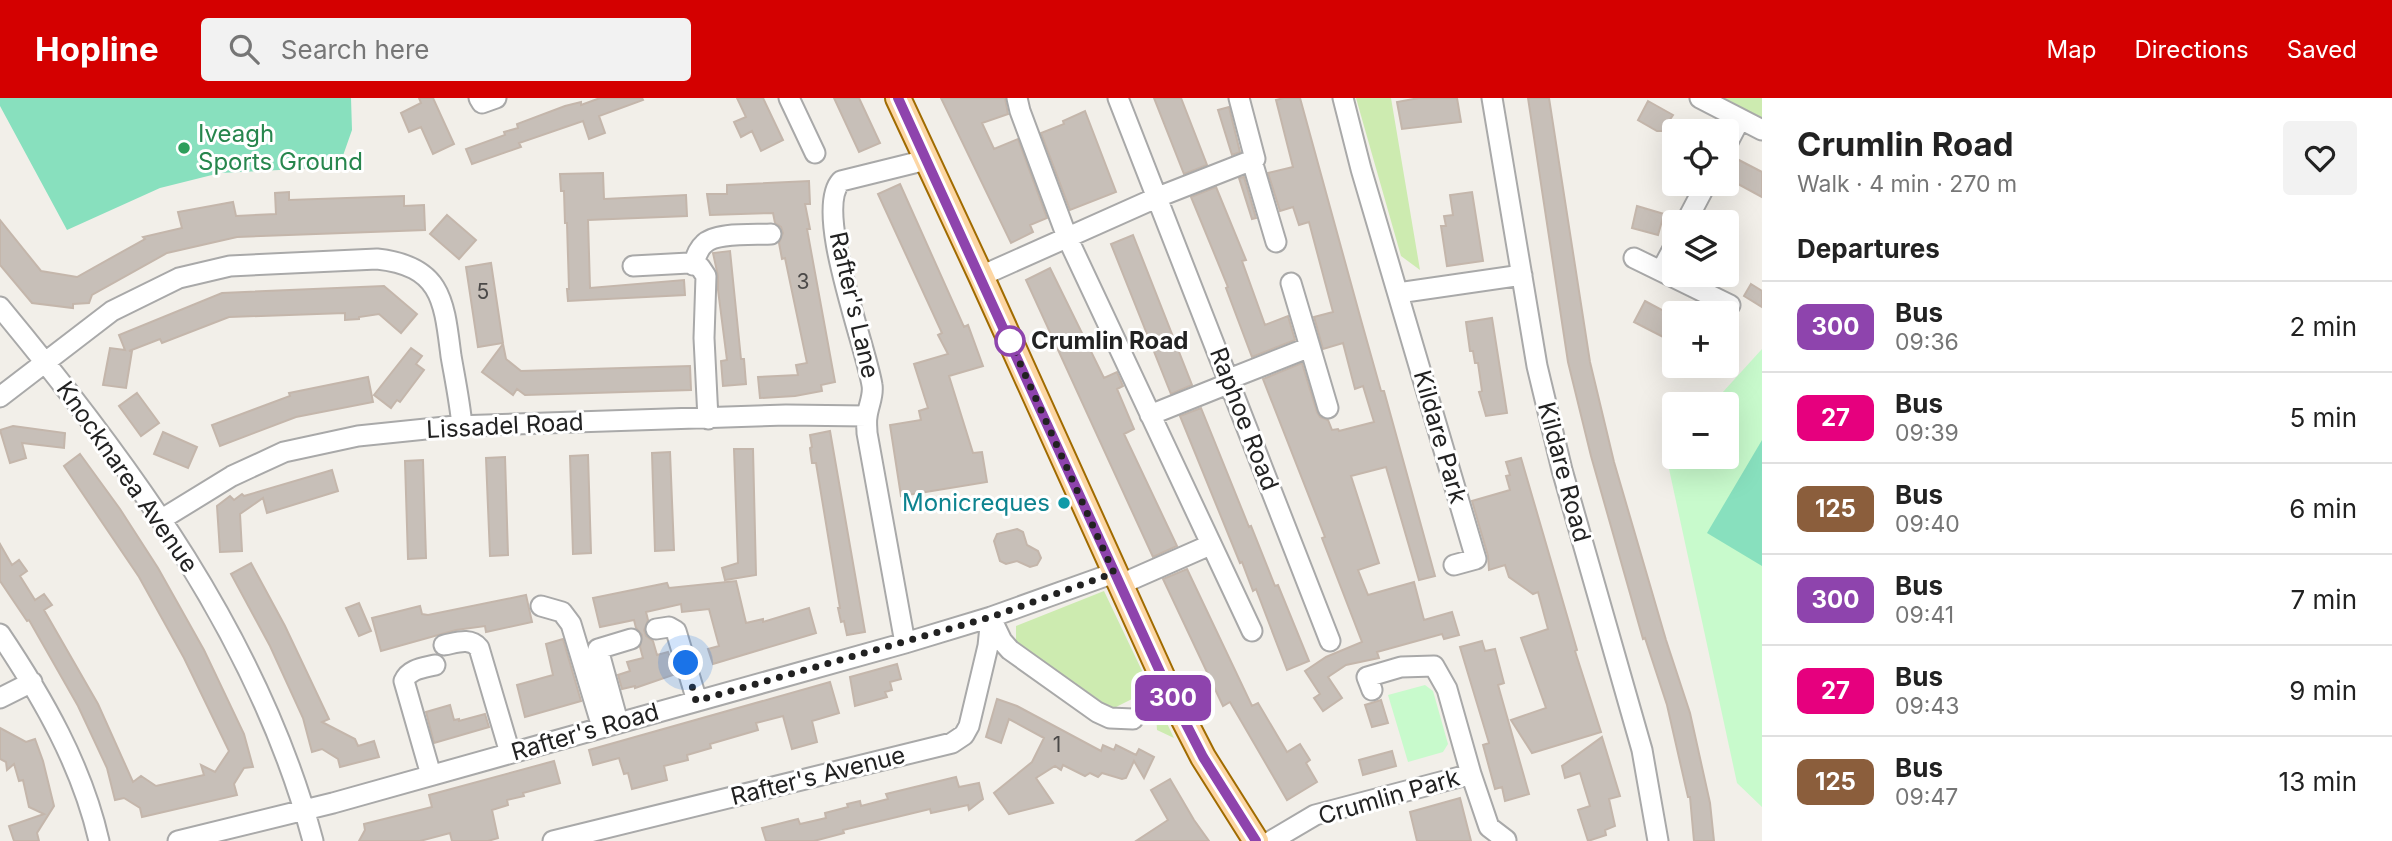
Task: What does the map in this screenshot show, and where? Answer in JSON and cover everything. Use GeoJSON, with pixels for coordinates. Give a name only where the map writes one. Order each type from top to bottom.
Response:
{"type":"FeatureCollection","features":[{"type":"Feature","properties":{"kind":"main road"},"geometry":{"type":"LineString","coordinates":[[898,98],[981,276],[1116,579],[1203,757],[1256,841]]}},
{"type":"Feature","properties":{"kind":"street"},"geometry":{"type":"LineString","coordinates":[[479,98],[482,103],[496,98]]}},
{"type":"Feature","properties":{"kind":"street"},"geometry":{"type":"LineString","coordinates":[[789,98],[815,153]]}},
{"type":"Feature","properties":{"kind":"street"},"geometry":{"type":"LineString","coordinates":[[1017,98],[1067,237],[1252,631]]}},
{"type":"Feature","properties":{"kind":"street","name":"Raphoe Road"},"geometry":{"type":"LineString","coordinates":[[1118,98],[1330,641]]}},
{"type":"Feature","properties":{"kind":"street"},"geometry":{"type":"LineString","coordinates":[[981,276],[1158,197],[1255,159],[1239,98]]}},
{"type":"Feature","properties":{"kind":"street","name":"Kildare Park"},"geometry":{"type":"LineString","coordinates":[[1343,98],[1361,169],[1476,559],[1454,565]]}},
{"type":"Feature","properties":{"kind":"street","name":"Kildare Road"},"geometry":{"type":"LineString","coordinates":[[1492,98],[1543,392],[1562,470],[1642,750],[1658,841]]}},
{"type":"Feature","properties":{"kind":"street"},"geometry":{"type":"LineString","coordinates":[[1700,98],[1762,130]]}},
{"type":"Feature","properties":{"kind":"street","name":"Rafter's Lane"},"geometry":{"type":"LineString","coordinates":[[905,643],[873,467],[867,416],[873,386],[846,290],[838,252],[833,199],[835,187],[841,181],[926,160]]}},
{"type":"Feature","properties":{"kind":"street"},"geometry":{"type":"LineString","coordinates":[[1252,161],[1276,242]]}},
{"type":"Feature","properties":{"kind":"street"},"geometry":{"type":"LineString","coordinates":[[693,264],[698,252],[709,240],[771,234]]}},
{"type":"Feature","properties":{"kind":"street"},"geometry":{"type":"LineString","coordinates":[[1634,258],[1722,301]]}},
{"type":"Feature","properties":{"kind":"street"},"geometry":{"type":"LineString","coordinates":[[0,397],[112,312],[179,278],[230,266],[394,261],[428,279],[442,300],[462,426]]}},
{"type":"Feature","properties":{"kind":"street"},"geometry":{"type":"LineString","coordinates":[[633,266],[693,264],[700,267],[706,276],[708,418]]}},
{"type":"Feature","properties":{"kind":"street"},"geometry":{"type":"LineString","coordinates":[[1398,293],[1522,275]]}},
{"type":"Feature","properties":{"kind":"street"},"geometry":{"type":"LineString","coordinates":[[1291,283],[1328,408]]}},
{"type":"Feature","properties":{"kind":"street","name":"Knocknarea Avenue"},"geometry":{"type":"LineString","coordinates":[[0,307],[46,362],[162,519],[243,661],[267,712],[305,810],[313,841]]}},
{"type":"Feature","properties":{"kind":"street"},"geometry":{"type":"LineString","coordinates":[[1150,415],[1310,347]]}},
{"type":"Feature","properties":{"kind":"street","name":"Lissadel Road"},"geometry":{"type":"LineString","coordinates":[[162,519],[232,476],[284,452],[358,436],[462,426],[786,415],[867,416]]}},
{"type":"Feature","properties":{"kind":"street","name":"Rafter's Road"},"geometry":{"type":"LineString","coordinates":[[178,841],[305,810],[905,643],[1116,579],[1210,544]]}},
{"type":"Feature","properties":{"kind":"street"},"geometry":{"type":"LineString","coordinates":[[541,606],[562,612],[571,624],[610,724]]}},
{"type":"Feature","properties":{"kind":"street"},"geometry":{"type":"LineString","coordinates":[[991,617],[1002,640],[1021,659],[1097,712],[1110,718],[1133,719]]}},
{"type":"Feature","properties":{"kind":"street","name":"Rafter's Avenue"},"geometry":{"type":"LineString","coordinates":[[553,841],[952,743],[964,735],[969,726],[988,646],[991,617]]}},
{"type":"Feature","properties":{"kind":"street"},"geometry":{"type":"LineString","coordinates":[[656,629],[669,627],[676,631],[696,701]]}},
{"type":"Feature","properties":{"kind":"street"},"geometry":{"type":"LineString","coordinates":[[0,634],[32,682],[78,774],[100,841]]}},
{"type":"Feature","properties":{"kind":"street"},"geometry":{"type":"LineString","coordinates":[[610,724],[598,649],[631,639]]}},
{"type":"Feature","properties":{"kind":"street"},"geometry":{"type":"LineString","coordinates":[[444,645],[468,641],[480,648],[510,753]]}},
{"type":"Feature","properties":{"kind":"street"},"geometry":{"type":"LineString","coordinates":[[432,775],[404,681],[412,671],[435,665]]}},
{"type":"Feature","properties":{"kind":"street","name":"Crumlin Park"},"geometry":{"type":"LineString","coordinates":[[1372,690],[1367,677],[1401,667],[1434,666],[1447,689],[1489,827],[1506,840]]}},
{"type":"Feature","properties":{"kind":"street"},"geometry":{"type":"LineString","coordinates":[[0,698],[32,682]]}},
{"type":"Feature","properties":{"kind":"street","name":"Crumlin Park"},"geometry":{"type":"LineString","coordinates":[[1271,841],[1314,816],[1471,774]]}},
{"type":"Feature","properties":{"kind":"green space","name":"Iveagh Sports Ground"},"geometry":{"type":"Polygon","coordinates":[[[0,98],[351,98],[352,130],[339,167],[220,173],[160,188],[67,230],[0,106],[0,98]]]}},
{"type":"Feature","properties":{"kind":"green space"},"geometry":{"type":"Polygon","coordinates":[[[1356,98],[1391,98],[1420,270],[1401,256],[1356,98]]]}},
{"type":"Feature","properties":{"kind":"green space"},"geometry":{"type":"Polygon","coordinates":[[[1724,98],[1762,98],[1762,118],[1724,98]]]}},
{"type":"Feature","properties":{"kind":"green space"},"geometry":{"type":"Polygon","coordinates":[[[1762,349],[1762,807],[1737,783],[1669,469],[1739,469],[1739,392],[1723,392],[1736,378],[1739,378],[1739,374],[1762,349]]]}},
{"type":"Feature","properties":{"kind":"green space"},"geometry":{"type":"Polygon","coordinates":[[[1762,440],[1762,566],[1707,533],[1762,440]]]}},
{"type":"Feature","properties":{"kind":"green space"},"geometry":{"type":"Polygon","coordinates":[[[1104,591],[1174,738],[1157,730],[1156,715],[1149,702],[1134,698],[1112,709],[1016,642],[1016,626],[1104,591]]]}},
{"type":"Feature","properties":{"kind":"green space"},"geometry":{"type":"Polygon","coordinates":[[[1425,685],[1433,691],[1448,744],[1443,752],[1408,762],[1388,695],[1425,685]]]}},
{"type":"Feature","properties":{"kind":"building"},"geometry":{"type":"Polygon","coordinates":[[[419,98],[433,98],[454,144],[433,154],[421,127],[409,132],[401,113],[421,103],[419,98]]]}},
{"type":"Feature","properties":{"kind":"building"},"geometry":{"type":"Polygon","coordinates":[[[600,98],[643,100],[599,116],[605,133],[589,139],[583,121],[519,143],[521,147],[472,164],[466,149],[505,135],[504,132],[518,128],[517,124],[565,106],[581,102],[581,105],[600,98]]]}},
{"type":"Feature","properties":{"kind":"building"},"geometry":{"type":"Polygon","coordinates":[[[737,98],[763,98],[783,140],[761,151],[752,131],[741,137],[734,122],[746,117],[737,98]]]}},
{"type":"Feature","properties":{"kind":"building"},"geometry":{"type":"Polygon","coordinates":[[[834,98],[859,98],[880,143],[859,152],[834,98]]]}},
{"type":"Feature","properties":{"kind":"building"},"geometry":{"type":"Polygon","coordinates":[[[941,98],[1005,98],[1008,114],[982,123],[994,149],[1018,139],[1047,218],[1030,225],[1033,232],[1011,243],[941,98]]]}},
{"type":"Feature","properties":{"kind":"building"},"geometry":{"type":"Polygon","coordinates":[[[1154,98],[1181,98],[1207,165],[1184,174],[1154,98]]]}},
{"type":"Feature","properties":{"kind":"building"},"geometry":{"type":"Polygon","coordinates":[[[1300,98],[1435,576],[1419,580],[1386,467],[1351,476],[1379,563],[1358,570],[1368,595],[1414,582],[1424,620],[1452,612],[1459,635],[1444,639],[1442,634],[1377,652],[1379,658],[1346,665],[1328,677],[1342,698],[1323,711],[1314,698],[1320,694],[1305,671],[1326,657],[1362,642],[1322,538],[1325,537],[1263,379],[1302,363],[1317,412],[1320,417],[1328,420],[1332,430],[1339,431],[1374,422],[1363,386],[1355,389],[1343,343],[1323,349],[1314,317],[1333,312],[1309,222],[1299,225],[1293,207],[1280,211],[1268,173],[1293,167],[1276,100],[1300,98]]]}},
{"type":"Feature","properties":{"kind":"building"},"geometry":{"type":"Polygon","coordinates":[[[1419,98],[1457,98],[1461,122],[1402,129],[1397,102],[1419,98]]]}},
{"type":"Feature","properties":{"kind":"building"},"geometry":{"type":"Polygon","coordinates":[[[1528,98],[1549,98],[1590,362],[1614,462],[1690,713],[1710,803],[1714,841],[1694,841],[1690,797],[1667,705],[1645,638],[1643,639],[1591,456],[1568,362],[1528,98]]]}},
{"type":"Feature","properties":{"kind":"building"},"geometry":{"type":"Polygon","coordinates":[[[1648,101],[1673,115],[1670,119],[1662,119],[1662,131],[1638,120],[1648,101]]]}},
{"type":"Feature","properties":{"kind":"building"},"geometry":{"type":"Polygon","coordinates":[[[1229,107],[1240,152],[1232,155],[1218,110],[1229,107]]]}},
{"type":"Feature","properties":{"kind":"building"},"geometry":{"type":"Polygon","coordinates":[[[1085,111],[1116,192],[1070,210],[1041,133],[1064,124],[1063,121],[1085,111]]]}},
{"type":"Feature","properties":{"kind":"building"},"geometry":{"type":"Polygon","coordinates":[[[1739,160],[1762,172],[1762,197],[1739,185],[1739,160]]]}},
{"type":"Feature","properties":{"kind":"building"},"geometry":{"type":"Polygon","coordinates":[[[603,173],[604,199],[686,195],[687,216],[588,220],[590,288],[684,280],[685,295],[568,301],[567,223],[560,174],[603,173]]]}},
{"type":"Feature","properties":{"kind":"building"},"geometry":{"type":"Polygon","coordinates":[[[1244,177],[1256,218],[1252,219],[1239,178],[1244,177]]]}},
{"type":"Feature","properties":{"kind":"building"},"geometry":{"type":"Polygon","coordinates":[[[809,181],[810,204],[805,204],[810,229],[807,229],[835,382],[821,385],[822,391],[760,398],[758,377],[798,375],[796,365],[807,363],[785,258],[782,259],[779,243],[783,233],[781,227],[775,223],[773,213],[710,215],[707,194],[727,194],[727,185],[809,181]]]}},
{"type":"Feature","properties":{"kind":"building"},"geometry":{"type":"Polygon","coordinates":[[[900,184],[964,327],[968,325],[983,366],[949,376],[973,453],[982,452],[987,482],[901,496],[890,425],[921,420],[919,411],[928,408],[914,364],[948,354],[938,335],[942,333],[878,194],[900,184]]]}},
{"type":"Feature","properties":{"kind":"building"},"geometry":{"type":"Polygon","coordinates":[[[1216,187],[1246,260],[1242,261],[1265,325],[1288,316],[1295,340],[1252,357],[1226,288],[1228,287],[1191,197],[1216,187]]]}},
{"type":"Feature","properties":{"kind":"building"},"geometry":{"type":"Polygon","coordinates":[[[289,192],[289,200],[404,196],[404,206],[424,205],[425,230],[237,237],[167,253],[92,295],[89,303],[73,304],[73,308],[32,303],[0,265],[0,220],[41,271],[77,277],[145,239],[143,237],[182,228],[178,212],[233,202],[236,216],[276,214],[275,193],[289,192]]]}},
{"type":"Feature","properties":{"kind":"building"},"geometry":{"type":"Polygon","coordinates":[[[1472,192],[1483,261],[1447,266],[1441,226],[1446,226],[1444,216],[1453,215],[1450,195],[1472,192]]]}},
{"type":"Feature","properties":{"kind":"building"},"geometry":{"type":"Polygon","coordinates":[[[1637,206],[1662,213],[1658,235],[1632,228],[1637,206]]]}},
{"type":"Feature","properties":{"kind":"building"},"geometry":{"type":"Polygon","coordinates":[[[447,215],[476,240],[459,259],[430,234],[447,215]]]}},
{"type":"Feature","properties":{"kind":"building"},"geometry":{"type":"Polygon","coordinates":[[[1133,235],[1192,385],[1171,394],[1111,244],[1133,235]]]}},
{"type":"Feature","properties":{"kind":"building"},"geometry":{"type":"Polygon","coordinates":[[[730,251],[746,384],[723,386],[721,361],[727,360],[713,253],[730,251]]]}},
{"type":"Feature","properties":{"kind":"building"},"geometry":{"type":"Polygon","coordinates":[[[491,263],[503,343],[478,347],[466,267],[491,263]]]}},
{"type":"Feature","properties":{"kind":"building"},"geometry":{"type":"Polygon","coordinates":[[[1050,268],[1104,378],[1117,372],[1123,386],[1117,389],[1134,429],[1124,434],[1177,546],[1153,557],[1026,280],[1050,268]]]}},
{"type":"Feature","properties":{"kind":"building"},"geometry":{"type":"Polygon","coordinates":[[[1751,284],[1762,291],[1762,307],[1744,296],[1751,284]]]}},
{"type":"Feature","properties":{"kind":"building"},"geometry":{"type":"Polygon","coordinates":[[[384,286],[417,314],[401,333],[379,314],[345,320],[345,313],[229,317],[162,343],[160,339],[129,351],[132,351],[126,388],[103,385],[110,348],[125,350],[119,335],[222,293],[384,286]]]}},
{"type":"Feature","properties":{"kind":"building"},"geometry":{"type":"Polygon","coordinates":[[[1645,301],[1662,310],[1662,336],[1634,322],[1645,301]]]}},
{"type":"Feature","properties":{"kind":"building"},"geometry":{"type":"Polygon","coordinates":[[[1492,318],[1507,413],[1486,416],[1479,392],[1482,391],[1478,363],[1475,363],[1473,351],[1470,351],[1466,322],[1492,318]]]}},
{"type":"Feature","properties":{"kind":"building"},"geometry":{"type":"Polygon","coordinates":[[[503,344],[506,359],[521,371],[690,366],[691,390],[525,395],[517,389],[513,395],[482,372],[503,344]]]}},
{"type":"Feature","properties":{"kind":"building"},"geometry":{"type":"Polygon","coordinates":[[[411,348],[422,356],[416,364],[424,370],[400,402],[397,400],[391,408],[374,395],[411,348]]]}},
{"type":"Feature","properties":{"kind":"building"},"geometry":{"type":"Polygon","coordinates":[[[368,377],[373,402],[296,417],[220,446],[212,425],[290,396],[289,393],[368,377]]]}},
{"type":"Feature","properties":{"kind":"building"},"geometry":{"type":"Polygon","coordinates":[[[137,393],[159,423],[141,436],[119,406],[137,393]]]}},
{"type":"Feature","properties":{"kind":"building"},"geometry":{"type":"Polygon","coordinates":[[[1201,408],[1249,527],[1251,526],[1275,586],[1278,585],[1309,661],[1287,670],[1256,589],[1253,591],[1242,562],[1240,563],[1180,416],[1201,408]]]}},
{"type":"Feature","properties":{"kind":"building"},"geometry":{"type":"Polygon","coordinates":[[[13,426],[65,433],[64,448],[22,443],[26,458],[10,463],[0,430],[13,426]]]}},
{"type":"Feature","properties":{"kind":"building"},"geometry":{"type":"Polygon","coordinates":[[[830,431],[865,632],[847,635],[838,608],[816,463],[812,463],[810,448],[810,435],[830,431]]]}},
{"type":"Feature","properties":{"kind":"building"},"geometry":{"type":"Polygon","coordinates":[[[163,432],[197,447],[188,468],[154,454],[163,432]]]}},
{"type":"Feature","properties":{"kind":"building"},"geometry":{"type":"Polygon","coordinates":[[[734,449],[753,449],[756,575],[725,580],[722,568],[738,563],[734,449]]]}},
{"type":"Feature","properties":{"kind":"building"},"geometry":{"type":"Polygon","coordinates":[[[670,452],[674,550],[655,551],[652,453],[670,452]]]}},
{"type":"Feature","properties":{"kind":"building"},"geometry":{"type":"Polygon","coordinates":[[[80,454],[158,568],[204,650],[244,734],[253,767],[244,768],[234,784],[237,795],[142,817],[140,808],[124,798],[115,800],[107,768],[78,706],[29,620],[27,621],[0,581],[0,544],[12,565],[19,560],[27,571],[20,576],[35,600],[44,594],[52,605],[44,610],[98,704],[133,782],[141,776],[156,786],[204,775],[201,765],[215,772],[229,751],[184,658],[139,577],[64,466],[80,454]]]}},
{"type":"Feature","properties":{"kind":"building"},"geometry":{"type":"Polygon","coordinates":[[[588,455],[591,553],[573,554],[570,456],[588,455]]]}},
{"type":"Feature","properties":{"kind":"building"},"geometry":{"type":"Polygon","coordinates":[[[505,457],[508,555],[490,556],[486,458],[505,457]]]}},
{"type":"Feature","properties":{"kind":"building"},"geometry":{"type":"Polygon","coordinates":[[[1521,458],[1577,650],[1575,651],[1601,732],[1532,753],[1511,720],[1546,708],[1521,638],[1548,629],[1538,592],[1533,594],[1509,577],[1505,565],[1489,570],[1488,556],[1472,501],[1510,490],[1506,476],[1510,475],[1506,462],[1521,458]]]}},
{"type":"Feature","properties":{"kind":"building"},"geometry":{"type":"Polygon","coordinates":[[[423,460],[426,558],[408,559],[405,461],[423,460]]]}},
{"type":"Feature","properties":{"kind":"building"},"geometry":{"type":"Polygon","coordinates":[[[332,470],[338,491],[267,513],[263,498],[240,514],[242,551],[220,552],[217,506],[230,496],[234,500],[242,494],[244,496],[332,470]]]}},
{"type":"Feature","properties":{"kind":"building"},"geometry":{"type":"Polygon","coordinates":[[[1017,529],[1023,532],[1027,545],[1038,551],[1041,558],[1037,565],[1030,567],[1017,561],[1006,564],[1000,561],[994,541],[997,534],[1017,529]]]}},
{"type":"Feature","properties":{"kind":"building"},"geometry":{"type":"Polygon","coordinates":[[[251,563],[285,626],[329,719],[322,722],[355,739],[358,746],[374,741],[379,757],[340,767],[338,759],[322,749],[312,752],[303,718],[270,646],[231,574],[251,563]]]}},
{"type":"Feature","properties":{"kind":"building"},"geometry":{"type":"Polygon","coordinates":[[[1187,569],[1252,706],[1258,703],[1287,752],[1300,744],[1310,760],[1306,763],[1317,782],[1287,800],[1230,702],[1223,706],[1163,579],[1187,569]]]}},
{"type":"Feature","properties":{"kind":"building"},"geometry":{"type":"Polygon","coordinates":[[[736,581],[746,623],[763,619],[763,622],[809,608],[816,633],[713,664],[708,649],[719,646],[709,609],[682,612],[681,604],[646,612],[646,636],[653,641],[657,655],[668,652],[676,674],[635,688],[622,689],[618,675],[630,671],[627,662],[643,658],[640,647],[642,635],[634,620],[600,627],[593,598],[667,583],[669,588],[736,581]]]}},
{"type":"Feature","properties":{"kind":"building"},"geometry":{"type":"Polygon","coordinates":[[[526,595],[532,622],[486,632],[485,626],[456,630],[381,651],[372,618],[420,606],[422,614],[428,615],[526,595]]]}},
{"type":"Feature","properties":{"kind":"building"},"geometry":{"type":"Polygon","coordinates":[[[359,603],[371,631],[359,636],[346,608],[359,603]]]}},
{"type":"Feature","properties":{"kind":"building"},"geometry":{"type":"Polygon","coordinates":[[[563,639],[581,701],[525,717],[517,685],[553,675],[546,644],[563,639]]]}},
{"type":"Feature","properties":{"kind":"building"},"geometry":{"type":"Polygon","coordinates":[[[1482,641],[1485,651],[1495,649],[1504,683],[1498,685],[1529,794],[1505,801],[1502,787],[1495,789],[1483,745],[1489,743],[1460,647],[1482,641]]]}},
{"type":"Feature","properties":{"kind":"building"},"geometry":{"type":"Polygon","coordinates":[[[897,664],[901,679],[890,682],[892,690],[885,692],[887,697],[855,706],[850,677],[897,664]]]}},
{"type":"Feature","properties":{"kind":"building"},"geometry":{"type":"Polygon","coordinates":[[[830,682],[839,713],[812,721],[817,742],[792,749],[783,716],[756,723],[758,730],[710,744],[711,748],[687,755],[688,760],[664,766],[667,780],[632,789],[628,773],[624,774],[619,758],[593,765],[589,750],[830,682]]]}},
{"type":"Feature","properties":{"kind":"building"},"geometry":{"type":"Polygon","coordinates":[[[997,699],[1017,706],[1101,751],[1103,745],[1114,750],[1116,745],[1136,755],[1139,749],[1154,757],[1144,778],[1134,761],[1126,778],[1122,779],[1102,773],[1098,777],[1090,773],[1085,776],[1063,765],[1061,770],[1055,766],[1036,778],[1053,803],[1009,814],[994,793],[1032,762],[1044,738],[1009,719],[1001,743],[986,737],[997,699]]]}},
{"type":"Feature","properties":{"kind":"building"},"geometry":{"type":"Polygon","coordinates":[[[1381,700],[1388,723],[1372,727],[1365,705],[1381,700]]]}},
{"type":"Feature","properties":{"kind":"building"},"geometry":{"type":"Polygon","coordinates":[[[450,705],[454,720],[485,714],[489,727],[434,743],[426,712],[450,705]]]}},
{"type":"Feature","properties":{"kind":"building"},"geometry":{"type":"Polygon","coordinates":[[[0,728],[26,742],[35,739],[43,761],[54,806],[37,833],[39,841],[14,841],[9,826],[44,814],[29,807],[23,780],[19,781],[14,764],[7,770],[6,762],[0,759],[0,728]]]}},
{"type":"Feature","properties":{"kind":"building"},"geometry":{"type":"Polygon","coordinates":[[[1602,737],[1620,796],[1609,799],[1615,826],[1605,830],[1606,835],[1588,841],[1578,810],[1590,806],[1580,773],[1565,778],[1562,766],[1602,737]]]}},
{"type":"Feature","properties":{"kind":"building"},"geometry":{"type":"Polygon","coordinates":[[[1392,751],[1396,766],[1363,775],[1359,760],[1392,751]]]}},
{"type":"Feature","properties":{"kind":"building"},"geometry":{"type":"Polygon","coordinates":[[[554,761],[560,783],[523,793],[524,796],[507,800],[508,805],[492,810],[498,838],[488,841],[452,841],[450,833],[420,841],[359,841],[365,830],[364,824],[432,807],[429,795],[554,761]]]}},
{"type":"Feature","properties":{"kind":"building"},"geometry":{"type":"Polygon","coordinates":[[[956,777],[959,787],[979,783],[983,799],[969,810],[968,805],[931,813],[930,809],[843,830],[844,833],[814,841],[766,841],[762,828],[798,819],[800,824],[826,818],[825,813],[848,807],[847,804],[860,801],[861,806],[888,799],[886,794],[956,777]]]}},
{"type":"Feature","properties":{"kind":"building"},"geometry":{"type":"Polygon","coordinates":[[[1170,779],[1209,841],[1136,841],[1168,820],[1151,790],[1170,779]]]}},
{"type":"Feature","properties":{"kind":"building"},"geometry":{"type":"Polygon","coordinates":[[[1460,798],[1471,841],[1417,841],[1410,812],[1460,798]]]}},
{"type":"Feature","properties":{"kind":"bus line","name":"300"},"geometry":{"type":"LineString","coordinates":[[898,98],[1166,685],[1203,757],[1256,841]]}},
{"type":"Feature","properties":{"kind":"place","name":"Iveagh Sports Ground"},"geometry":{"type":"Point","coordinates":[184,148]}},
{"type":"Feature","properties":{"kind":"place","name":"Crumlin Road"},"geometry":{"type":"Point","coordinates":[1010,341]}},
{"type":"Feature","properties":{"kind":"place","name":"Monicreques"},"geometry":{"type":"Point","coordinates":[1064,503]}},
{"type":"Feature","properties":{"kind":"route"},"geometry":{"type":"LineString","coordinates":[[686,663],[696,701],[991,617],[1114,573],[1010,341]]}}]}
